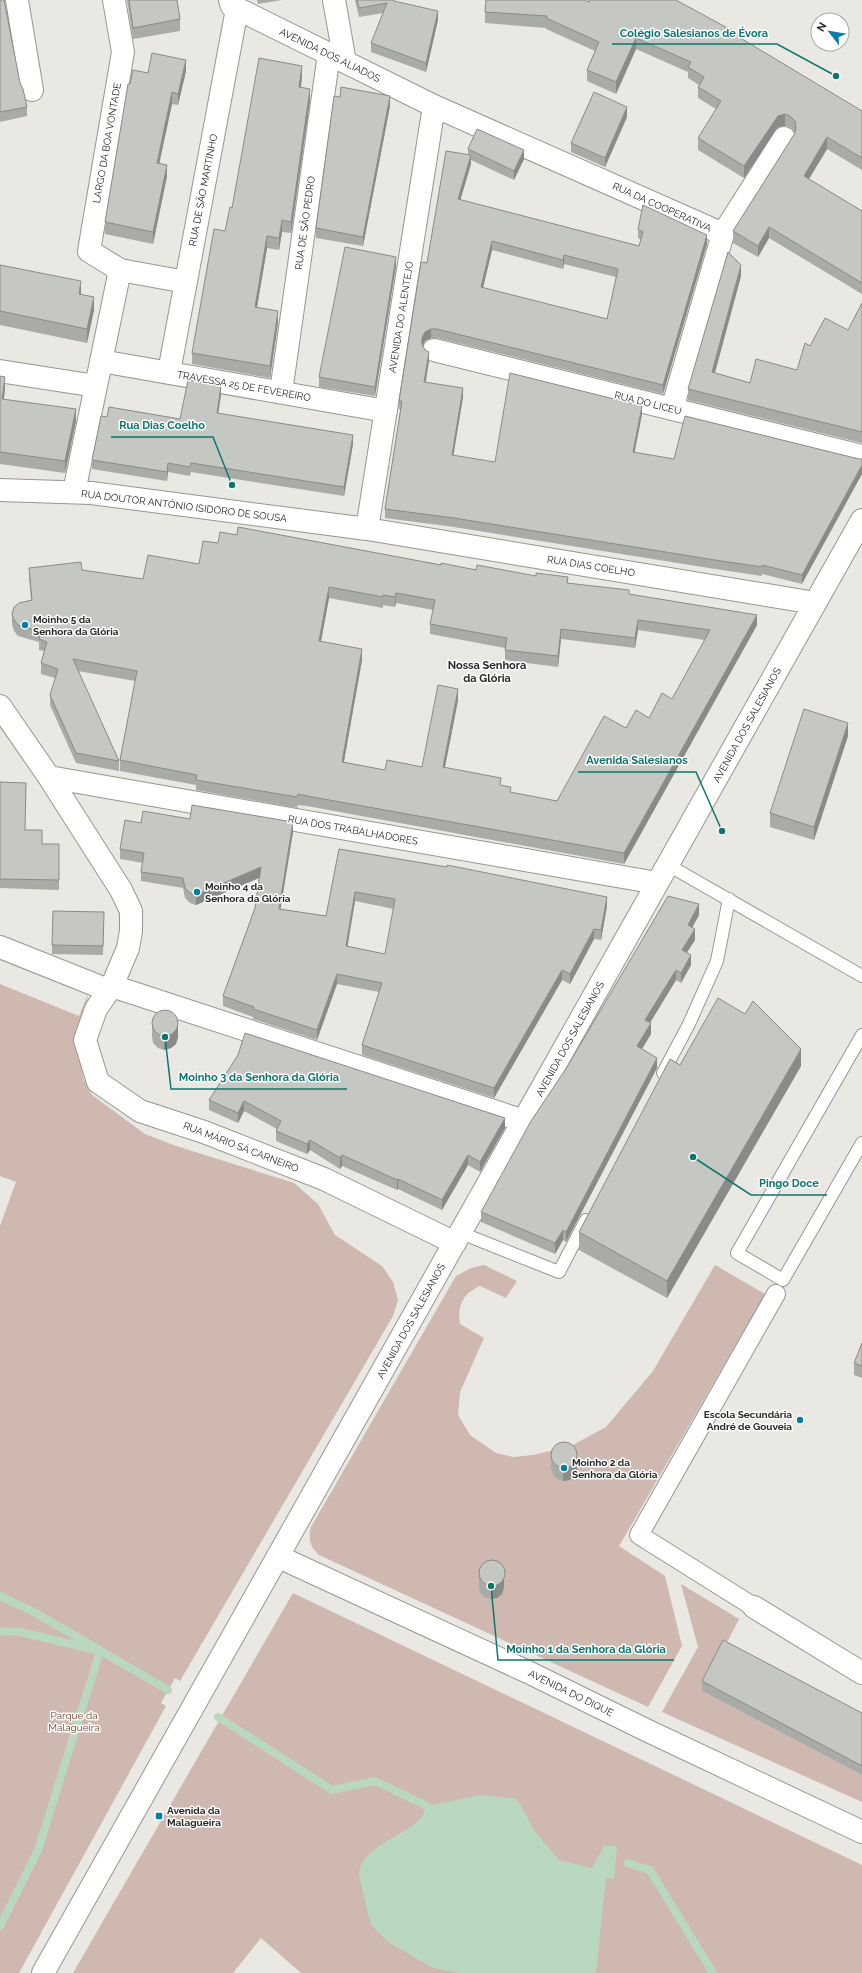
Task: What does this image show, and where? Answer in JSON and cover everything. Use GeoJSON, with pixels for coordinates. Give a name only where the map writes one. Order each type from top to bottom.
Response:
{"type":"FeatureCollection","features":[{"type":"Feature","properties":{"kind":"street"},"geometry":{"type":"LineString","coordinates":[[17,0],[32,90]]}},
{"type":"Feature","properties":{"kind":"street","name":"LARGO DA BOA VONTADE"},"geometry":{"type":"LineString","coordinates":[[114,0],[123,52],[89,251],[120,270]]}},
{"type":"Feature","properties":{"kind":"street","name":"RUA DE SÃO PEDRO"},"geometry":{"type":"LineString","coordinates":[[281,392],[337,58],[334,0]]}},
{"type":"Feature","properties":{"kind":"street","name":"AVENIDA DOS ALIADOS"},"geometry":{"type":"LineString","coordinates":[[234,4],[337,58],[434,106]]}},
{"type":"Feature","properties":{"kind":"street","name":"RUA DE SÃO MARTINHO"},"geometry":{"type":"LineString","coordinates":[[169,372],[234,4]]}},
{"type":"Feature","properties":{"kind":"street","name":"RUA DA COOPERATIVA"},"geometry":{"type":"LineString","coordinates":[[434,106],[723,234],[672,409]]}},
{"type":"Feature","properties":{"kind":"street","name":"AVENIDA DO ALENTEJO"},"geometry":{"type":"LineString","coordinates":[[367,529],[434,106]]}},
{"type":"Feature","properties":{"kind":"street"},"geometry":{"type":"LineString","coordinates":[[723,234],[784,138]]}},
{"type":"Feature","properties":{"kind":"street"},"geometry":{"type":"LineString","coordinates":[[74,492],[120,270],[186,282]]}},
{"type":"Feature","properties":{"kind":"street","name":"RUA DO LICEU"},"geometry":{"type":"LineString","coordinates":[[434,350],[862,456]]}},
{"type":"Feature","properties":{"kind":"street","name":"TRAVESSA 25 DE FEVEREIRO"},"geometry":{"type":"LineString","coordinates":[[101,361],[386,411]]}},
{"type":"Feature","properties":{"kind":"street"},"geometry":{"type":"LineString","coordinates":[[0,371],[96,386]]}},
{"type":"Feature","properties":{"kind":"street","name":"RUA DOUTOR ANTÓNIO ISIDORO DE SOUSA"},"geometry":{"type":"LineString","coordinates":[[0,490],[91,493],[367,529]]}},
{"type":"Feature","properties":{"kind":"street","name":"AVENIDA DOS SALESIANOS"},"geometry":{"type":"LineString","coordinates":[[279,1557],[862,520]]}},
{"type":"Feature","properties":{"kind":"street","name":"RUA DIAS COELHO"},"geometry":{"type":"LineString","coordinates":[[367,529],[815,603]]}},
{"type":"Feature","properties":{"kind":"street","name":"RUA MÁRIO SÁ CARNEIRO"},"geometry":{"type":"LineString","coordinates":[[0,706],[50,778],[121,890],[131,911],[131,931],[128,948],[110,988],[96,1009],[84,1040],[98,1082],[140,1111],[204,1132],[324,1179],[458,1238]]}},
{"type":"Feature","properties":{"kind":"street","name":"RUA DOS TRABALHADORES"},"geometry":{"type":"LineString","coordinates":[[50,778],[657,883]]}},
{"type":"Feature","properties":{"kind":"street"},"geometry":{"type":"LineString","coordinates":[[0,947],[110,988],[524,1122]]}},
{"type":"Feature","properties":{"kind":"street"},"geometry":{"type":"LineString","coordinates":[[776,1294],[639,1535],[862,1673]]}},
{"type":"Feature","properties":{"kind":"street"},"geometry":{"type":"LineString","coordinates":[[43,1973],[279,1557]]}},
{"type":"Feature","properties":{"kind":"street","name":"AVENIDA DO DIQUE"},"geometry":{"type":"LineString","coordinates":[[279,1557],[528,1672],[646,1730],[862,1832]]}},
{"type":"Feature","properties":{"kind":"lane"},"geometry":{"type":"LineString","coordinates":[[668,865],[730,899],[862,976]]}},
{"type":"Feature","properties":{"kind":"lane"},"geometry":{"type":"LineString","coordinates":[[657,1086],[689,1024],[717,961],[730,899]]}},
{"type":"Feature","properties":{"kind":"lane"},"geometry":{"type":"LineString","coordinates":[[862,1035],[737,1253],[783,1280],[862,1143]]}},
{"type":"Feature","properties":{"kind":"lane"},"geometry":{"type":"LineString","coordinates":[[458,1238],[559,1272],[592,1210]]}},
{"type":"Feature","properties":{"kind":"green space","name":"Parque da Malagueira"},"geometry":{"type":"Polygon","coordinates":[[[0,984],[79,1016],[88,994],[79,1056],[84,1080],[92,1095],[145,1134],[176,1146],[294,1183],[318,1204],[335,1235],[382,1266],[393,1282],[398,1300],[393,1316],[180,1681],[175,1678],[161,1703],[166,1706],[19,1973],[0,1973],[0,1226],[16,1182],[0,1176],[0,984]]]}},
{"type":"Feature","properties":{"kind":"green space"},"geometry":{"type":"Polygon","coordinates":[[[484,1265],[517,1281],[506,1298],[480,1286],[469,1292],[462,1301],[459,1311],[460,1324],[484,1338],[460,1392],[458,1415],[470,1435],[496,1453],[513,1457],[533,1455],[571,1446],[606,1427],[653,1371],[715,1265],[765,1294],[619,1546],[665,1576],[682,1646],[648,1707],[319,1555],[310,1542],[311,1527],[456,1276],[471,1268],[484,1265]]]}},
{"type":"Feature","properties":{"kind":"green space"},"geometry":{"type":"Polygon","coordinates":[[[681,1584],[739,1619],[702,1691],[862,1775],[862,1802],[662,1712],[698,1647],[681,1584]]]}},
{"type":"Feature","properties":{"kind":"green space"},"geometry":{"type":"Polygon","coordinates":[[[293,1593],[862,1865],[862,1973],[301,1973],[261,1938],[233,1973],[73,1973],[293,1593]]]}},
{"type":"Feature","properties":{"kind":"shaded area"},"geometry":{"type":"Polygon","coordinates":[[[481,1795],[517,1799],[536,1833],[559,1860],[592,1868],[604,1846],[617,1846],[614,1879],[606,1878],[596,1973],[459,1973],[433,1968],[388,1942],[371,1925],[359,1876],[361,1866],[366,1858],[373,1850],[412,1826],[422,1817],[427,1806],[481,1795]]]}},
{"type":"Feature","properties":{"kind":"building"},"geometry":{"type":"Polygon","coordinates":[[[0,0],[4,0],[20,83],[27,107],[0,112],[0,0]]]}},
{"type":"Feature","properties":{"kind":"building"},"geometry":{"type":"Polygon","coordinates":[[[129,0],[177,0],[180,19],[133,28],[129,0]]]}},
{"type":"Feature","properties":{"kind":"building"},"geometry":{"type":"Polygon","coordinates":[[[357,0],[394,0],[438,11],[426,63],[371,43],[387,3],[359,8],[357,0]]]}},
{"type":"Feature","properties":{"kind":"building"},"geometry":{"type":"Polygon","coordinates":[[[486,0],[584,0],[589,2],[589,0],[676,0],[731,30],[742,39],[862,111],[862,158],[827,137],[804,176],[862,211],[862,283],[769,227],[758,246],[733,231],[795,133],[795,121],[790,116],[785,114],[778,116],[744,166],[698,138],[721,101],[698,87],[704,77],[688,67],[691,62],[636,38],[616,82],[587,70],[599,42],[546,18],[547,16],[485,12],[486,0]]]}},
{"type":"Feature","properties":{"kind":"building"},"geometry":{"type":"Polygon","coordinates":[[[152,53],[186,60],[178,94],[172,92],[157,163],[167,165],[153,232],[105,222],[128,84],[130,84],[133,70],[148,73],[152,53]]]}},
{"type":"Feature","properties":{"kind":"building"},"geometry":{"type":"Polygon","coordinates":[[[259,58],[302,66],[299,87],[310,89],[291,222],[282,220],[279,238],[267,236],[255,307],[278,311],[270,366],[192,353],[214,229],[225,231],[230,207],[232,208],[259,58]]]}},
{"type":"Feature","properties":{"kind":"building"},"geometry":{"type":"Polygon","coordinates":[[[341,87],[390,96],[363,237],[316,228],[334,96],[340,97],[341,87]]]}},
{"type":"Feature","properties":{"kind":"building"},"geometry":{"type":"Polygon","coordinates":[[[594,92],[627,107],[605,158],[571,143],[594,92]]]}},
{"type":"Feature","properties":{"kind":"building"},"geometry":{"type":"Polygon","coordinates":[[[477,129],[524,150],[514,171],[468,149],[477,129]]]}},
{"type":"Feature","properties":{"kind":"building"},"geometry":{"type":"Polygon","coordinates":[[[446,151],[471,155],[458,199],[639,246],[643,232],[638,229],[643,205],[707,235],[663,385],[437,329],[431,329],[425,332],[422,338],[422,344],[425,350],[429,352],[424,382],[463,388],[452,455],[495,462],[510,373],[642,406],[633,452],[674,459],[685,416],[862,459],[862,465],[802,575],[762,565],[762,567],[454,518],[385,509],[402,401],[399,401],[421,262],[427,263],[446,151]],[[492,241],[481,287],[607,319],[618,269],[564,255],[563,260],[492,241]]]}},
{"type":"Feature","properties":{"kind":"building"},"geometry":{"type":"Polygon","coordinates":[[[345,247],[396,257],[375,387],[319,377],[345,247]]]}},
{"type":"Feature","properties":{"kind":"building"},"geometry":{"type":"Polygon","coordinates":[[[728,252],[741,265],[712,372],[750,383],[756,359],[797,370],[805,343],[810,346],[825,318],[848,330],[862,303],[862,432],[688,389],[728,252]]]}},
{"type":"Feature","properties":{"kind":"building"},"geometry":{"type":"Polygon","coordinates":[[[0,265],[81,281],[79,294],[94,297],[87,329],[0,311],[0,265]]]}},
{"type":"Feature","properties":{"kind":"building"},"geometry":{"type":"Polygon","coordinates":[[[0,376],[5,377],[2,399],[76,409],[65,461],[0,452],[0,376]]]}},
{"type":"Feature","properties":{"kind":"building"},"geometry":{"type":"Polygon","coordinates":[[[188,380],[221,386],[217,413],[353,435],[344,487],[191,463],[190,467],[168,463],[167,472],[92,460],[101,416],[107,417],[109,407],[180,419],[188,380]]]}},
{"type":"Feature","properties":{"kind":"building"},"geometry":{"type":"Polygon","coordinates":[[[238,527],[441,565],[441,563],[476,570],[477,565],[536,576],[536,573],[568,577],[567,583],[629,590],[629,594],[757,615],[624,853],[298,794],[297,797],[196,780],[197,775],[120,760],[137,671],[73,659],[119,761],[76,753],[50,695],[58,669],[41,663],[47,642],[39,639],[41,632],[18,625],[12,614],[14,607],[19,603],[32,600],[29,568],[81,562],[82,570],[143,579],[148,555],[199,564],[203,541],[218,543],[220,532],[237,535],[238,527]],[[329,587],[319,641],[362,649],[342,762],[385,770],[387,760],[422,767],[438,685],[458,689],[443,767],[501,778],[500,785],[511,787],[510,792],[557,801],[604,716],[626,728],[636,710],[649,718],[662,693],[672,699],[710,630],[638,620],[635,638],[561,629],[558,656],[505,650],[507,638],[430,624],[435,600],[396,593],[395,597],[383,595],[383,597],[329,587]]]}},
{"type":"Feature","properties":{"kind":"building"},"geometry":{"type":"Polygon","coordinates":[[[804,709],[848,723],[814,827],[770,813],[804,709]]]}},
{"type":"Feature","properties":{"kind":"building"},"geometry":{"type":"Polygon","coordinates":[[[0,782],[26,783],[25,830],[42,830],[42,844],[59,844],[59,880],[0,879],[0,782]]]}},
{"type":"Feature","properties":{"kind":"building"},"geometry":{"type":"Polygon","coordinates":[[[192,805],[293,822],[279,909],[326,916],[339,849],[447,867],[447,865],[607,897],[601,930],[594,929],[570,974],[562,970],[494,1088],[362,1045],[382,983],[337,974],[317,1030],[253,1009],[254,1007],[223,996],[255,908],[261,867],[196,895],[190,893],[185,888],[183,878],[141,872],[144,853],[120,849],[125,820],[141,823],[143,811],[190,819],[192,805]],[[355,892],[346,946],[385,954],[395,899],[355,892]]]}},
{"type":"Feature","properties":{"kind":"building"},"geometry":{"type":"Polygon","coordinates":[[[668,896],[699,904],[688,925],[695,929],[682,950],[691,955],[681,973],[676,970],[645,1020],[651,1023],[637,1046],[657,1058],[566,1232],[563,1230],[555,1243],[481,1212],[531,1121],[567,1067],[668,896]]]}},
{"type":"Feature","properties":{"kind":"building"},"geometry":{"type":"Polygon","coordinates":[[[53,911],[104,912],[103,946],[52,945],[53,911]]]}},
{"type":"Feature","properties":{"kind":"building"},"geometry":{"type":"Polygon","coordinates":[[[718,998],[745,1014],[753,1001],[801,1049],[667,1281],[579,1232],[670,1059],[680,1065],[718,998]]]}},
{"type":"Feature","properties":{"kind":"building"},"geometry":{"type":"Polygon","coordinates":[[[165,1010],[174,1014],[178,1023],[174,1032],[165,1036],[156,1032],[152,1023],[156,1014],[165,1010]]]}},
{"type":"Feature","properties":{"kind":"building"},"geometry":{"type":"Polygon","coordinates":[[[245,1033],[505,1118],[480,1162],[468,1155],[442,1200],[342,1155],[340,1158],[310,1140],[307,1144],[276,1131],[281,1121],[244,1101],[238,1113],[209,1100],[238,1055],[245,1033]]]}},
{"type":"Feature","properties":{"kind":"building"},"geometry":{"type":"Polygon","coordinates":[[[862,1343],[862,1366],[854,1363],[862,1343]]]}},
{"type":"Feature","properties":{"kind":"building"},"geometry":{"type":"Polygon","coordinates":[[[564,1442],[573,1446],[577,1455],[573,1464],[564,1468],[555,1464],[551,1455],[555,1446],[564,1442]]]}},
{"type":"Feature","properties":{"kind":"building"},"geometry":{"type":"Polygon","coordinates":[[[492,1560],[501,1564],[505,1573],[501,1582],[492,1586],[483,1582],[479,1573],[483,1564],[492,1560]]]}},
{"type":"Feature","properties":{"kind":"building"},"geometry":{"type":"Polygon","coordinates":[[[723,1640],[862,1713],[862,1766],[702,1681],[723,1640]]]}},
{"type":"Feature","properties":{"kind":"waterway"},"geometry":{"type":"LineString","coordinates":[[0,1596],[34,1612],[168,1690]]}},
{"type":"Feature","properties":{"kind":"waterway"},"geometry":{"type":"LineString","coordinates":[[0,1631],[20,1632],[100,1651],[38,1850],[0,1926]]}},
{"type":"Feature","properties":{"kind":"waterway"},"geometry":{"type":"LineString","coordinates":[[218,1717],[332,1790],[375,1781],[427,1806],[434,1814]]}},
{"type":"Feature","properties":{"kind":"waterway"},"geometry":{"type":"LineString","coordinates":[[628,1863],[650,1870],[713,1973]]}},
{"type":"Feature","properties":{"kind":"place","name":"Colégio Salesianos de Évora"},"geometry":{"type":"Point","coordinates":[836,76]}},
{"type":"Feature","properties":{"kind":"place","name":"Rua Dias Coelho"},"geometry":{"type":"Point","coordinates":[232,485]}},
{"type":"Feature","properties":{"kind":"place","name":"Moinho 5 da Senhora da Glória"},"geometry":{"type":"Point","coordinates":[25,625]}},
{"type":"Feature","properties":{"kind":"place","name":"Avenida Salesianos"},"geometry":{"type":"Point","coordinates":[722,831]}},
{"type":"Feature","properties":{"kind":"place","name":"Moinho 4 da Senhora da Glória"},"geometry":{"type":"Point","coordinates":[197,892]}},
{"type":"Feature","properties":{"kind":"place","name":"Moinho 3 da Senhora da Glória"},"geometry":{"type":"Point","coordinates":[165,1037]}},
{"type":"Feature","properties":{"kind":"place","name":"Pingo Doce"},"geometry":{"type":"Point","coordinates":[693,1157]}},
{"type":"Feature","properties":{"kind":"place","name":"Escola Secundária André de Gouveia"},"geometry":{"type":"Point","coordinates":[800,1420]}},
{"type":"Feature","properties":{"kind":"place","name":"Moinho 2 da Senhora da Glória"},"geometry":{"type":"Point","coordinates":[564,1468]}},
{"type":"Feature","properties":{"kind":"place","name":"Moinho 1 da Senhora da Glória"},"geometry":{"type":"Point","coordinates":[491,1586]}},
{"type":"Feature","properties":{"kind":"place","name":"Avenida da Malagueira"},"geometry":{"type":"Point","coordinates":[159,1816]}},
{"type":"Feature","properties":{"kind":"district","name":"Nossa Senhora da Glória"},"geometry":{"type":"Point","coordinates":[487,671]}}]}
